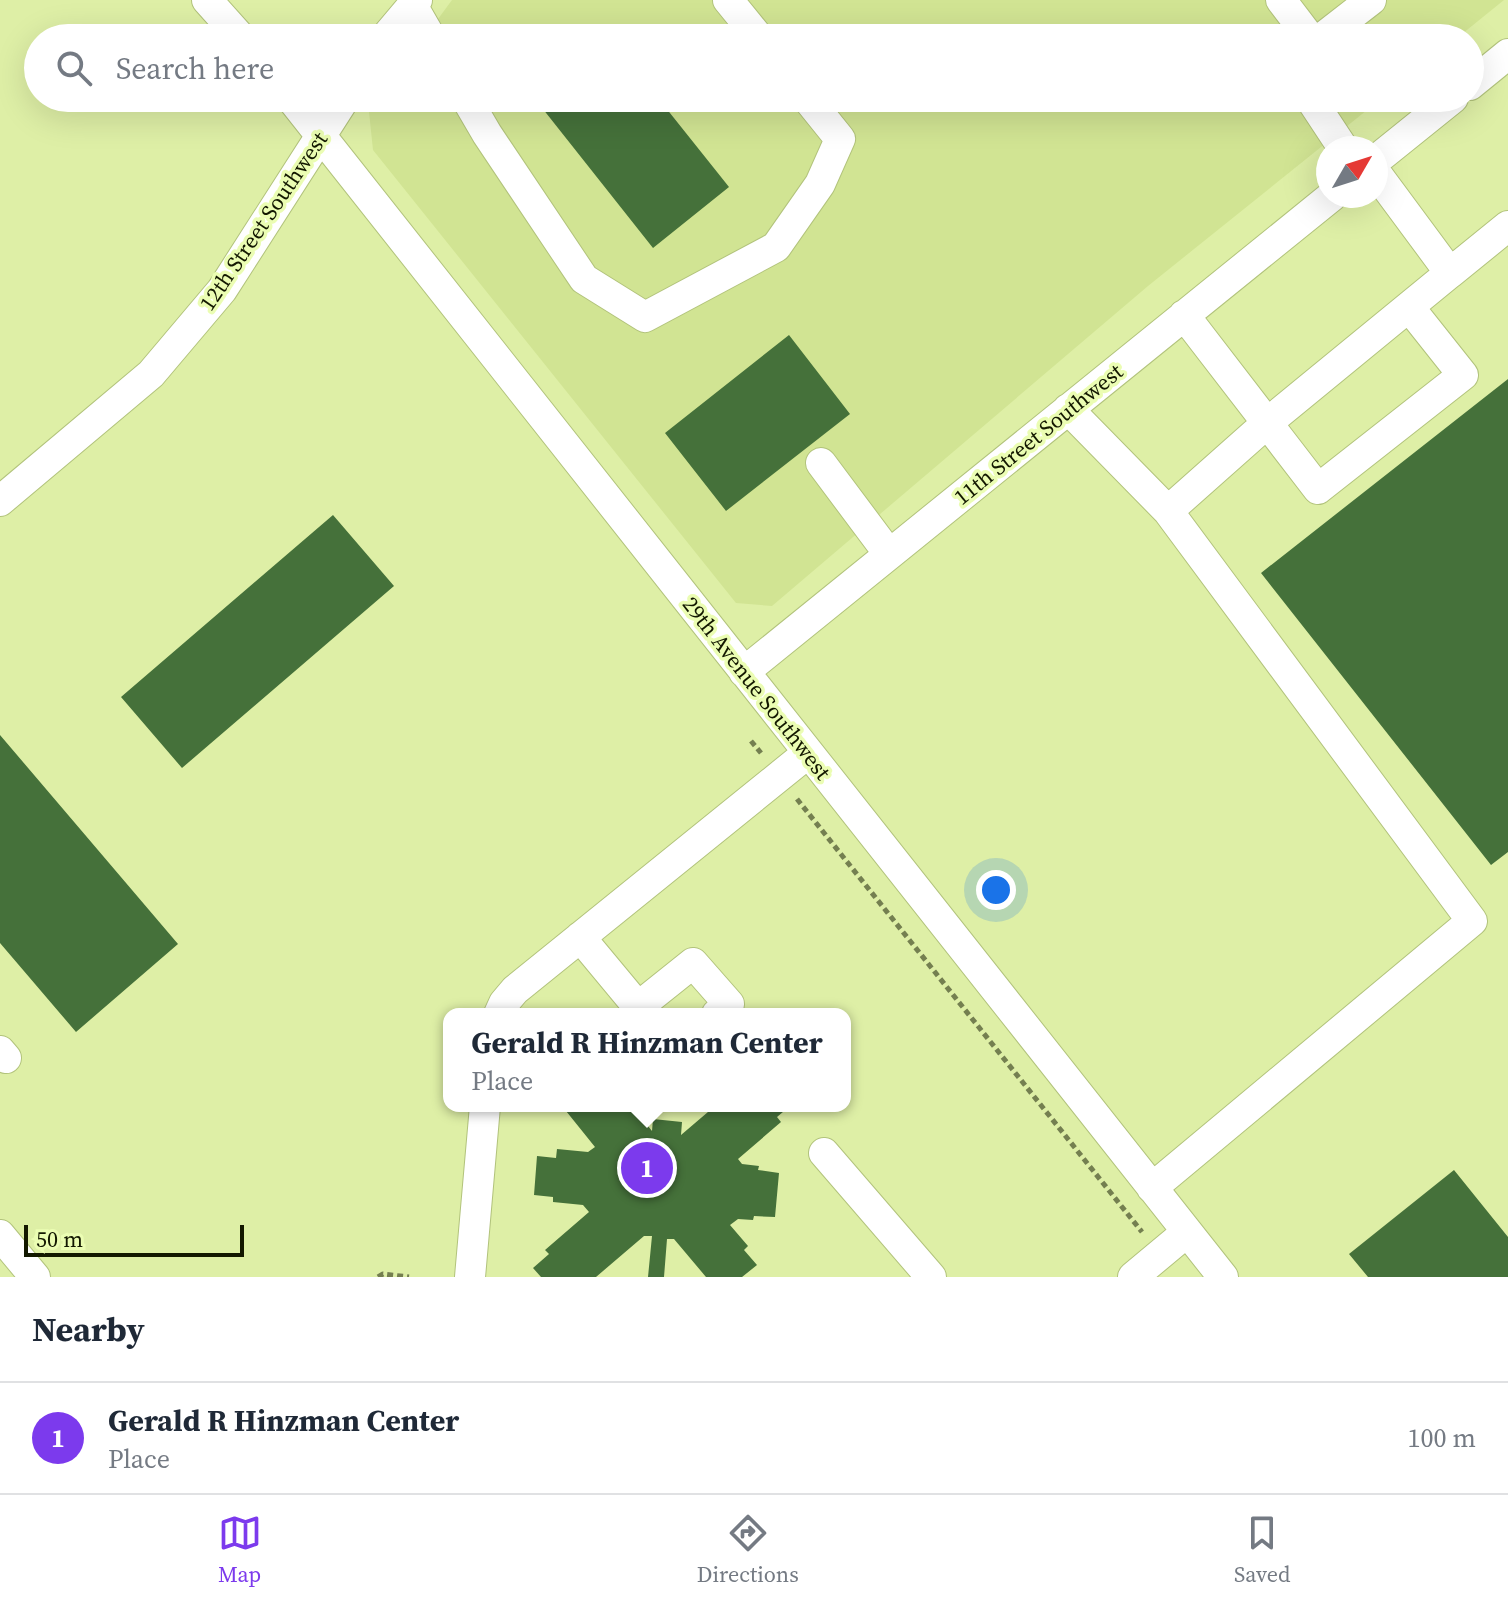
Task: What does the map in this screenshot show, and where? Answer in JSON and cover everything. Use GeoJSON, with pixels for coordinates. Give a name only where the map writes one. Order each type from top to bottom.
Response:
{"type":"FeatureCollection","features":[{"type":"Feature","properties":{"kind":"street"},"geometry":{"type":"LineString","coordinates":[[207,0],[228,24]]}},
{"type":"Feature","properties":{"kind":"street"},"geometry":{"type":"LineString","coordinates":[[728,0],[748,24]]}},
{"type":"Feature","properties":{"kind":"street"},"geometry":{"type":"LineString","coordinates":[[1281,0],[1299,24]]}},
{"type":"Feature","properties":{"kind":"street"},"geometry":{"type":"LineString","coordinates":[[1340,24],[1371,0]]}},
{"type":"Feature","properties":{"kind":"street"},"geometry":{"type":"LineString","coordinates":[[397,24],[415,3],[425,24]]}},
{"type":"Feature","properties":{"kind":"street"},"geometry":{"type":"LineString","coordinates":[[1484,74],[1508,54]]}},
{"type":"Feature","properties":{"kind":"street","name":"29th Avenue Southwest"},"geometry":{"type":"LineString","coordinates":[[302,112],[1223,1277]]}},
{"type":"Feature","properties":{"kind":"street","name":"12th Street Southwest"},"geometry":{"type":"LineString","coordinates":[[0,501],[151,374],[222,290],[335,112]]}},
{"type":"Feature","properties":{"kind":"street"},"geometry":{"type":"LineString","coordinates":[[474,112],[584,279],[645,317],[776,247],[820,184],[840,139],[818,112]]}},
{"type":"Feature","properties":{"kind":"street"},"geometry":{"type":"LineString","coordinates":[[1319,112],[1335,136]]}},
{"type":"Feature","properties":{"kind":"street"},"geometry":{"type":"LineString","coordinates":[[1388,150],[1436,112]]}},
{"type":"Feature","properties":{"kind":"street"},"geometry":{"type":"LineString","coordinates":[[1388,189],[1450,273]]}},
{"type":"Feature","properties":{"kind":"street","name":"11th Street Southwest"},"geometry":{"type":"LineString","coordinates":[[744,672],[1317,208]]}},
{"type":"Feature","properties":{"kind":"street"},"geometry":{"type":"LineString","coordinates":[[1168,511],[1266,424],[1508,226]]}},
{"type":"Feature","properties":{"kind":"street"},"geometry":{"type":"LineString","coordinates":[[1184,315],[1318,489],[1463,375],[1409,307]]}},
{"type":"Feature","properties":{"kind":"street"},"geometry":{"type":"LineString","coordinates":[[1068,409],[1168,511],[1472,921],[1152,1188]]}},
{"type":"Feature","properties":{"kind":"street"},"geometry":{"type":"LineString","coordinates":[[821,463],[889,554]]}},
{"type":"Feature","properties":{"kind":"street"},"geometry":{"type":"LineString","coordinates":[[502,1008],[515,990],[808,753]]}},
{"type":"Feature","properties":{"kind":"street"},"geometry":{"type":"LineString","coordinates":[[580,937],[639,1008]]}},
{"type":"Feature","properties":{"kind":"street"},"geometry":{"type":"LineString","coordinates":[[644,1008],[693,963],[729,1004],[724,1008]]}},
{"type":"Feature","properties":{"kind":"street"},"geometry":{"type":"LineString","coordinates":[[470,1277],[484,1112]]}},
{"type":"Feature","properties":{"kind":"street"},"geometry":{"type":"LineString","coordinates":[[824,1153],[931,1277]]}},
{"type":"Feature","properties":{"kind":"street"},"geometry":{"type":"LineString","coordinates":[[1133,1277],[1187,1232]]}},
{"type":"Feature","properties":{"kind":"street"},"geometry":{"type":"LineString","coordinates":[[0,1235],[35,1277]]}},
{"type":"Feature","properties":{"kind":"path"},"geometry":{"type":"LineString","coordinates":[[751,741],[1160,1255]]}},
{"type":"Feature","properties":{"kind":"path"},"geometry":{"type":"LineString","coordinates":[[378,1277],[383,1274],[409,1277]]}},
{"type":"Feature","properties":{"kind":"shaded area"},"geometry":{"type":"Polygon","coordinates":[[[452,0],[1504,0],[1474,24],[434,24],[452,0]]]}},
{"type":"Feature","properties":{"kind":"shaded area"},"geometry":{"type":"Polygon","coordinates":[[[369,112],[1365,112],[1335,136],[1316,136],[1316,151],[1148,286],[772,606],[736,603],[373,150],[369,112]]]}},
{"type":"Feature","properties":{"kind":"building"},"geometry":{"type":"Polygon","coordinates":[[[545,112],[669,112],[729,187],[653,248],[545,112]]]}},
{"type":"Feature","properties":{"kind":"building"},"geometry":{"type":"Polygon","coordinates":[[[789,335],[850,414],[726,511],[665,433],[789,335]]]}},
{"type":"Feature","properties":{"kind":"building"},"geometry":{"type":"Polygon","coordinates":[[[1508,379],[1508,852],[1491,865],[1261,573],[1508,379]]]}},
{"type":"Feature","properties":{"kind":"building"},"geometry":{"type":"Polygon","coordinates":[[[333,515],[394,586],[182,768],[121,697],[333,515]]]}},
{"type":"Feature","properties":{"kind":"building"},"geometry":{"type":"Polygon","coordinates":[[[0,735],[178,944],[76,1032],[0,943],[0,735]]]}},
{"type":"Feature","properties":{"kind":"building"},"geometry":{"type":"Polygon","coordinates":[[[567,1112],[637,1112],[652,1131],[653,1119],[682,1122],[681,1135],[708,1112],[783,1112],[777,1117],[781,1122],[738,1159],[742,1164],[759,1166],[758,1170],[779,1173],[775,1217],[754,1216],[753,1220],[738,1219],[730,1225],[748,1246],[744,1250],[757,1265],[742,1277],[706,1277],[674,1239],[667,1239],[664,1277],[648,1277],[652,1236],[644,1236],[596,1277],[541,1277],[533,1268],[549,1254],[545,1250],[589,1212],[583,1205],[553,1202],[553,1197],[534,1195],[537,1156],[556,1158],[557,1149],[588,1152],[595,1147],[567,1112]]]}},
{"type":"Feature","properties":{"kind":"building"},"geometry":{"type":"Polygon","coordinates":[[[1454,1170],[1508,1237],[1508,1277],[1368,1277],[1349,1254],[1454,1170]]]}},
{"type":"Feature","properties":{"kind":"place","name":"Gerald R Hinzman Center"},"geometry":{"type":"Point","coordinates":[647,1168]}}]}
